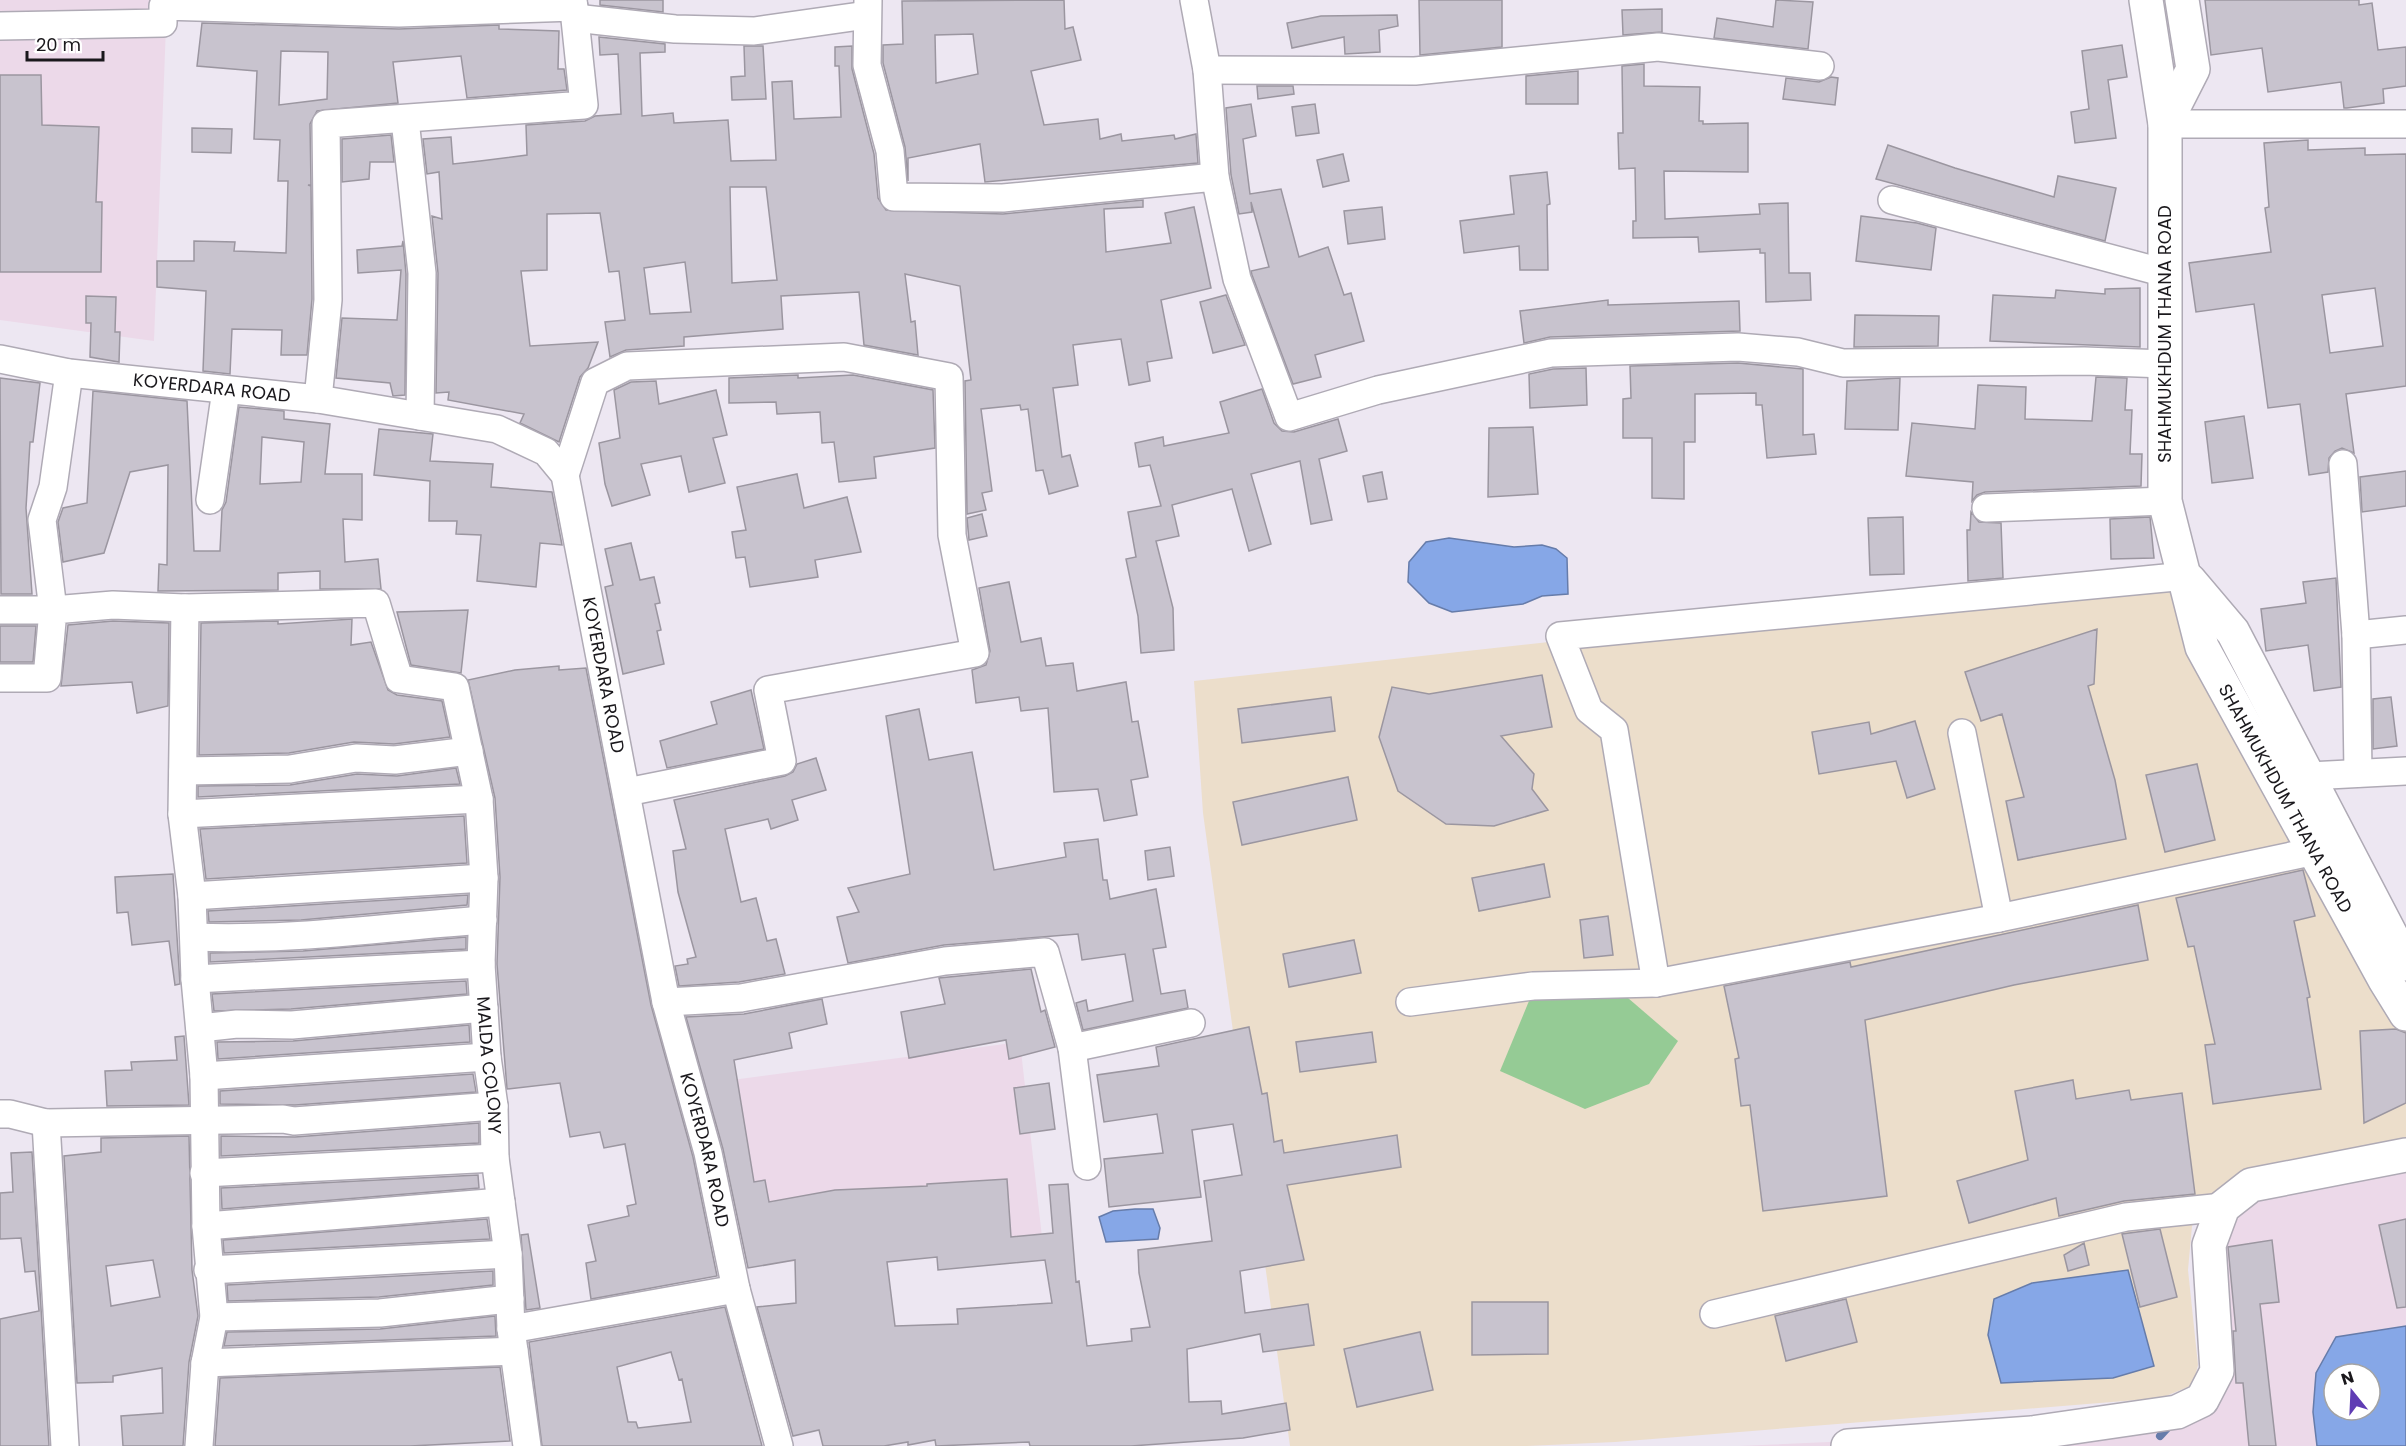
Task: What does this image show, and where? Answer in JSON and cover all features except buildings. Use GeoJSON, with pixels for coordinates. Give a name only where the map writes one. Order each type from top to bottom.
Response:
{"type":"FeatureCollection","features":[{"type":"Feature","properties":{"kind":"main road","name":"SHAHMUKHDUM THANA ROAD"},"geometry":{"type":"LineString","coordinates":[[2146,0],[2165,124],[2165,501],[2169,524],[2186,576],[2202,647],[2406,1014]]}},
{"type":"Feature","properties":{"kind":"main road","name":"SHAHMUKHDUM THANA ROAD"},"geometry":{"type":"LineString","coordinates":[[2165,124],[2193,69],[2182,0]]}},
{"type":"Feature","properties":{"kind":"main road","name":"SHAHMUKHDUM THANA ROAD"},"geometry":{"type":"LineString","coordinates":[[2186,576],[2233,632],[2406,964]]}},
{"type":"Feature","properties":{"kind":"main road"},"geometry":{"type":"LineString","coordinates":[[1848,1446],[2032,1433],[2177,1412],[2202,1400],[2217,1371],[2209,1245],[2223,1207],[2251,1185],[2406,1155]]}},
{"type":"Feature","properties":{"kind":"street"},"geometry":{"type":"LineString","coordinates":[[1194,0],[1207,70],[1215,177],[1237,279],[1289,417],[1378,390],[1551,353],[1738,347],[1798,352],[1843,363],[2084,361],[2165,364]]}},
{"type":"Feature","properties":{"kind":"street"},"geometry":{"type":"LineString","coordinates":[[0,26],[163,23],[163,6],[399,13],[574,8],[675,29],[754,31],[868,8],[867,65],[890,151],[894,197],[1003,198],[1215,177]]}},
{"type":"Feature","properties":{"kind":"street"},"geometry":{"type":"LineString","coordinates":[[318,399],[328,300],[326,124],[405,120],[584,105],[574,8]]}},
{"type":"Feature","properties":{"kind":"street"},"geometry":{"type":"LineString","coordinates":[[1207,70],[1415,71],[1658,47],[1820,66]]}},
{"type":"Feature","properties":{"kind":"street"},"geometry":{"type":"LineString","coordinates":[[405,120],[422,273],[420,416]]}},
{"type":"Feature","properties":{"kind":"street"},"geometry":{"type":"LineString","coordinates":[[2165,124],[2406,124]]}},
{"type":"Feature","properties":{"kind":"street"},"geometry":{"type":"LineString","coordinates":[[1892,200],[2165,273]]}},
{"type":"Feature","properties":{"kind":"street"},"geometry":{"type":"LineString","coordinates":[[565,476],[595,382],[627,366],[844,357],[949,377],[952,535],[975,652],[768,690],[782,761],[627,792]]}},
{"type":"Feature","properties":{"kind":"street","name":"KOYERDARA ROAD"},"geometry":{"type":"LineString","coordinates":[[0,359],[69,373],[318,399],[497,429],[546,452],[565,476],[666,1002],[708,1153],[736,1289],[779,1446]]}},
{"type":"Feature","properties":{"kind":"street"},"geometry":{"type":"LineString","coordinates":[[0,678],[47,678],[53,610],[42,520],[53,487],[69,373]]}},
{"type":"Feature","properties":{"kind":"street"},"geometry":{"type":"LineString","coordinates":[[210,500],[226,390]]}},
{"type":"Feature","properties":{"kind":"street"},"geometry":{"type":"LineString","coordinates":[[2343,464],[2356,635],[2358,773]]}},
{"type":"Feature","properties":{"kind":"street"},"geometry":{"type":"LineString","coordinates":[[1986,508],[2165,501]]}},
{"type":"Feature","properties":{"kind":"street"},"geometry":{"type":"LineString","coordinates":[[1656,983],[1614,730],[1589,710],[1560,636],[2186,576]]}},
{"type":"Feature","properties":{"kind":"street","name":"MALDA COLONY"},"geometry":{"type":"LineString","coordinates":[[185,608],[376,603],[399,679],[456,687],[479,799],[484,878],[481,964],[487,1058],[494,1106],[495,1158],[508,1254],[512,1340],[527,1446]]}},
{"type":"Feature","properties":{"kind":"street"},"geometry":{"type":"LineString","coordinates":[[0,610],[53,610],[113,605],[185,608],[183,814],[192,896],[195,979],[204,1076],[206,1226],[208,1270],[214,1317],[205,1363],[199,1446]]}},
{"type":"Feature","properties":{"kind":"street"},"geometry":{"type":"LineString","coordinates":[[2356,635],[2406,630]]}},
{"type":"Feature","properties":{"kind":"street"},"geometry":{"type":"LineString","coordinates":[[1962,733],[1999,918]]}},
{"type":"Feature","properties":{"kind":"street"},"geometry":{"type":"LineString","coordinates":[[183,771],[290,769],[356,758],[395,760],[469,751]]}},
{"type":"Feature","properties":{"kind":"street"},"geometry":{"type":"LineString","coordinates":[[2309,776],[2406,771]]}},
{"type":"Feature","properties":{"kind":"street"},"geometry":{"type":"LineString","coordinates":[[183,814],[479,799]]}},
{"type":"Feature","properties":{"kind":"street"},"geometry":{"type":"LineString","coordinates":[[1410,1002],[1533,986],[1656,983],[1999,918],[2315,851]]}},
{"type":"Feature","properties":{"kind":"street"},"geometry":{"type":"LineString","coordinates":[[192,896],[484,878]]}},
{"type":"Feature","properties":{"kind":"street"},"geometry":{"type":"LineString","coordinates":[[194,937],[228,938],[338,932],[483,920]]}},
{"type":"Feature","properties":{"kind":"street"},"geometry":{"type":"LineString","coordinates":[[666,1002],[741,998],[945,961],[1045,952],[1072,1048],[1087,1166]]}},
{"type":"Feature","properties":{"kind":"street"},"geometry":{"type":"LineString","coordinates":[[195,979],[481,964]]}},
{"type":"Feature","properties":{"kind":"street"},"geometry":{"type":"LineString","coordinates":[[200,1028],[237,1024],[292,1025],[484,1008]]}},
{"type":"Feature","properties":{"kind":"street"},"geometry":{"type":"LineString","coordinates":[[1072,1048],[1191,1023]]}},
{"type":"Feature","properties":{"kind":"street"},"geometry":{"type":"LineString","coordinates":[[204,1076],[487,1058]]}},
{"type":"Feature","properties":{"kind":"street"},"geometry":{"type":"LineString","coordinates":[[0,1114],[10,1114],[46,1123],[283,1119],[294,1121],[494,1106]]}},
{"type":"Feature","properties":{"kind":"street"},"geometry":{"type":"LineString","coordinates":[[46,1123],[65,1446]]}},
{"type":"Feature","properties":{"kind":"street"},"geometry":{"type":"LineString","coordinates":[[204,1173],[495,1158]]}},
{"type":"Feature","properties":{"kind":"street"},"geometry":{"type":"LineString","coordinates":[[206,1226],[501,1202]]}},
{"type":"Feature","properties":{"kind":"street"},"geometry":{"type":"LineString","coordinates":[[1714,1314],[2126,1217],[2223,1207]]}},
{"type":"Feature","properties":{"kind":"street"},"geometry":{"type":"LineString","coordinates":[[208,1270],[508,1254]]}},
{"type":"Feature","properties":{"kind":"street"},"geometry":{"type":"LineString","coordinates":[[205,1363],[512,1340],[736,1289]]}},
{"type":"Feature","properties":{"kind":"street"},"geometry":{"type":"LineString","coordinates":[[214,1317],[380,1313],[510,1299]]}},
{"type":"Feature","properties":{"kind":"shaded area"},"geometry":{"type":"Polygon","coordinates":[[[0,0],[167,0],[154,341],[0,320],[0,0]]]}},
{"type":"Feature","properties":{"kind":"shaded area"},"geometry":{"type":"Polygon","coordinates":[[[2175,573],[2406,975],[2406,1149],[2207,1204],[2192,1226],[2188,1270],[2198,1365],[2193,1385],[2161,1398],[1615,1442],[1527,1446],[1290,1446],[1203,813],[1194,681],[2175,573]]]}},
{"type":"Feature","properties":{"kind":"shaded area"},"geometry":{"type":"Polygon","coordinates":[[[1020,1042],[1042,1237],[748,1266],[717,1082],[1020,1042]]]}},
{"type":"Feature","properties":{"kind":"shaded area"},"geometry":{"type":"Polygon","coordinates":[[[2406,1151],[2406,1446],[1739,1446],[2032,1433],[2202,1400],[2223,1207],[2406,1151]]]}},
{"type":"Feature","properties":{"kind":"green space"},"geometry":{"type":"Polygon","coordinates":[[[1579,993],[1628,998],[1678,1041],[1649,1084],[1585,1109],[1500,1071],[1529,1001],[1579,993]]]}},
{"type":"Feature","properties":{"kind":"water"},"geometry":{"type":"Polygon","coordinates":[[[1449,538],[1514,547],[1542,545],[1556,549],[1567,558],[1568,594],[1542,596],[1523,604],[1452,612],[1429,603],[1408,582],[1409,562],[1426,542],[1449,538]]]}},
{"type":"Feature","properties":{"kind":"water"},"geometry":{"type":"Polygon","coordinates":[[[1153,1209],[1160,1228],[1158,1239],[1106,1242],[1099,1217],[1113,1211],[1153,1209]]]}},
{"type":"Feature","properties":{"kind":"water"},"geometry":{"type":"Polygon","coordinates":[[[2128,1270],[2154,1366],[2113,1378],[2001,1383],[1988,1335],[1994,1299],[2032,1283],[2128,1270]]]}},
{"type":"Feature","properties":{"kind":"water"},"geometry":{"type":"Polygon","coordinates":[[[2406,1326],[2406,1446],[2317,1446],[2313,1412],[2316,1373],[2322,1362],[2322,1422],[2382,1422],[2382,1362],[2322,1362],[2336,1337],[2406,1326]]]}},
{"type":"Feature","properties":{"kind":"waterway"},"geometry":{"type":"LineString","coordinates":[[2160,1436],[2171,1424]]}}]}
